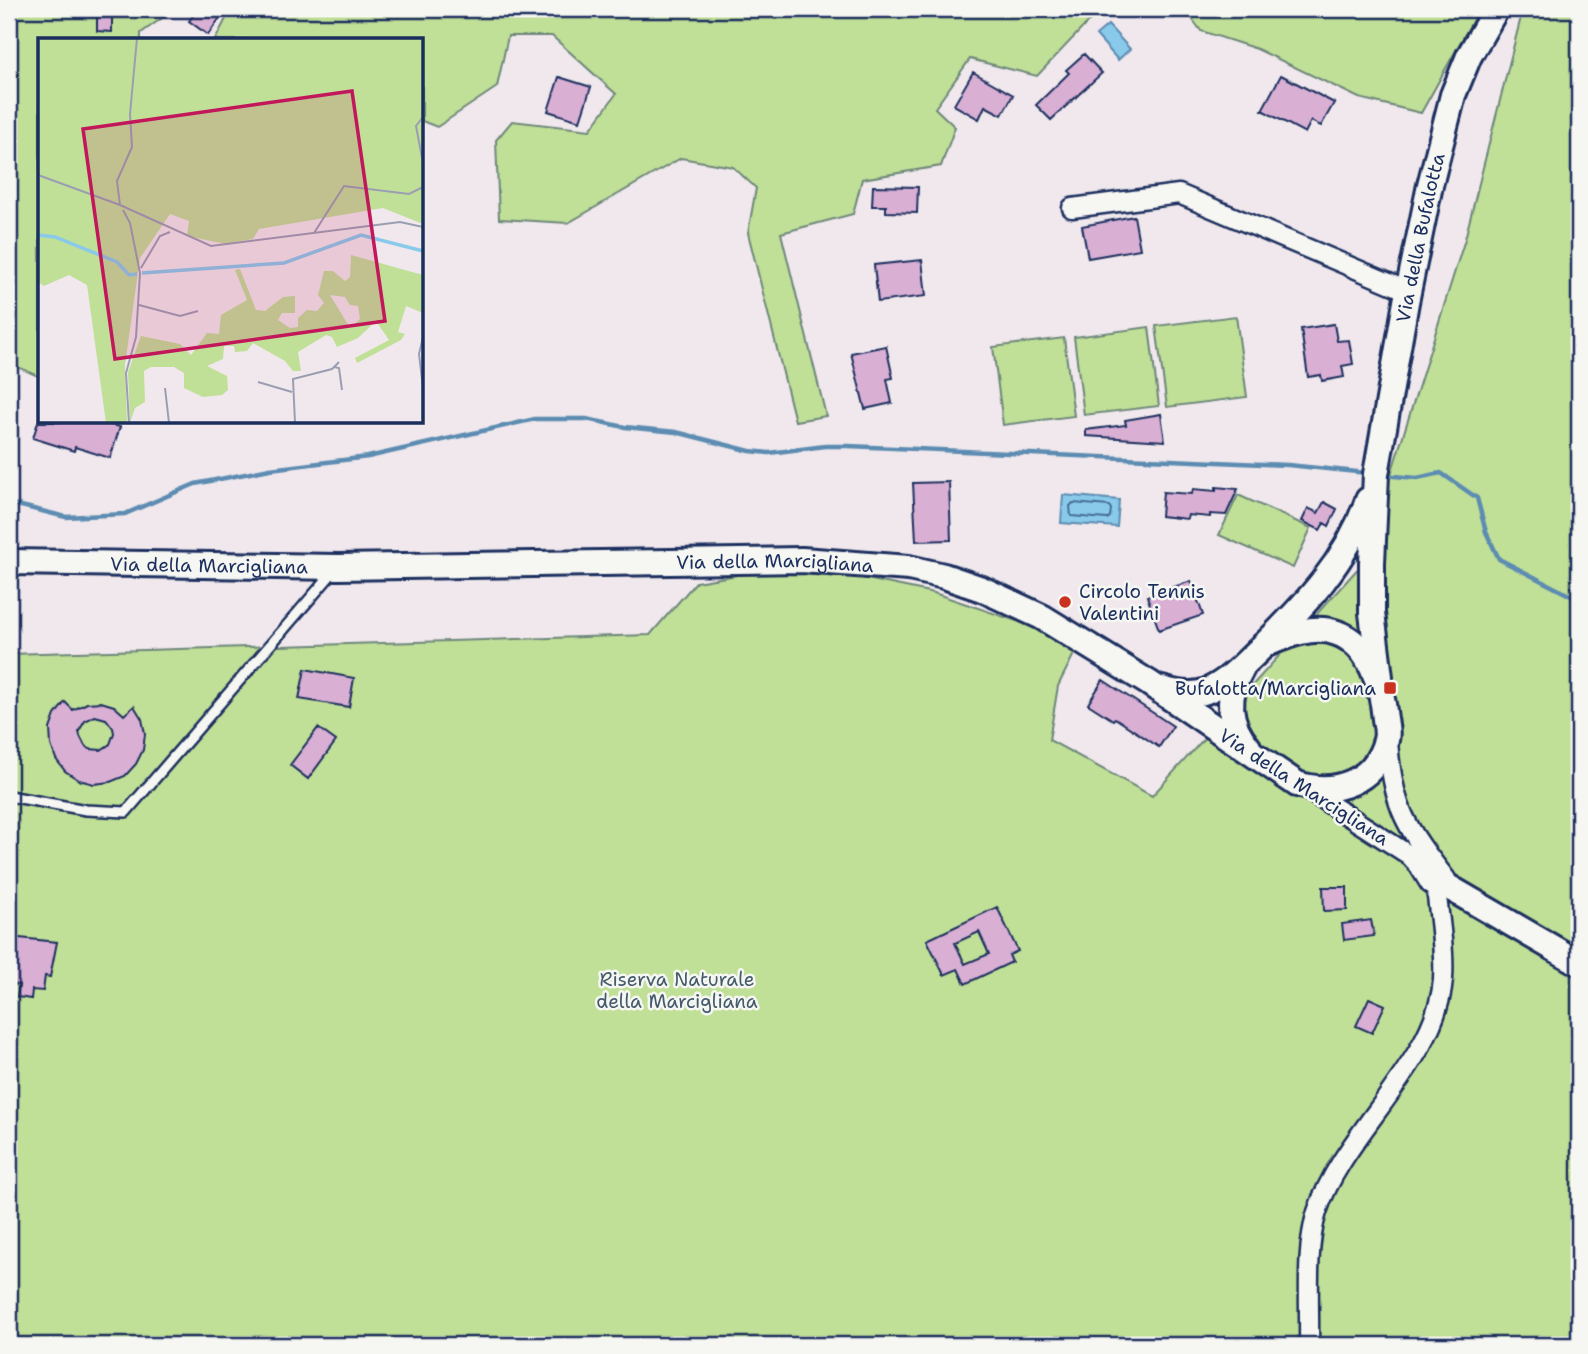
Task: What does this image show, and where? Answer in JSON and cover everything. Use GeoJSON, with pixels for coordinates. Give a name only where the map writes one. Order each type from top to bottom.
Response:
{"type":"FeatureCollection","features":[{"type":"Feature","properties":{"kind":"street","name":"Via della Bufalotta"},"geometry":{"type":"LineString","coordinates":[[1381,688],[1372,600],[1376,474],[1408,290],[1430,185],[1453,95],[1469,56],[1496,9]]}},
{"type":"Feature","properties":{"kind":"street"},"geometry":{"type":"LineString","coordinates":[[1072,208],[1179,194],[1408,290]]}},
{"type":"Feature","properties":{"kind":"street","name":"Via della Bufalotta"},"geometry":{"type":"LineString","coordinates":[[1149,683],[1174,692],[1196,694],[1211,690],[1245,663],[1312,595],[1342,557],[1362,517],[1376,474]]}},
{"type":"Feature","properties":{"kind":"street","name":"Via della Marcigliana"},"geometry":{"type":"LineString","coordinates":[[9,562],[338,566],[802,560],[909,568],[957,580],[1011,601],[1149,683],[1297,784],[1412,857],[1430,884],[1441,886],[1579,963]]}},
{"type":"Feature","properties":{"kind":"street"},"geometry":{"type":"LineString","coordinates":[[1264,645],[1298,632],[1337,633],[1354,643],[1362,652],[1381,688],[1387,737],[1375,765],[1356,782],[1345,786],[1325,789],[1297,784]]}},
{"type":"Feature","properties":{"kind":"street"},"geometry":{"type":"LineString","coordinates":[[1245,663],[1232,688],[1231,714],[1238,733],[1255,755]]}},
{"type":"Feature","properties":{"kind":"street","name":"Via della Marcigliana"},"geometry":{"type":"LineString","coordinates":[[1387,737],[1390,774],[1399,808],[1418,843],[1446,879],[1441,886]]}},
{"type":"Feature","properties":{"kind":"street"},"geometry":{"type":"LineString","coordinates":[[1309,1345],[1310,1245],[1317,1212],[1326,1189],[1431,1026],[1439,1002],[1443,978],[1441,886]]}},
{"type":"Feature","properties":{"kind":"lane"},"geometry":{"type":"LineString","coordinates":[[9,796],[86,810],[125,812],[338,566]]}},
{"type":"Feature","properties":{"kind":"green space"},"geometry":{"type":"Polygon","coordinates":[[[9,9],[175,9],[141,33],[141,38],[38,38],[38,376],[9,363],[9,9]]]}},
{"type":"Feature","properties":{"kind":"green space"},"geometry":{"type":"Polygon","coordinates":[[[231,9],[1097,9],[1093,17],[1037,76],[970,59],[935,108],[955,127],[941,166],[862,179],[853,214],[781,233],[826,416],[795,421],[748,233],[756,188],[733,167],[681,158],[568,223],[499,219],[496,140],[512,121],[590,130],[616,94],[552,36],[508,36],[497,87],[437,127],[424,122],[424,38],[216,38],[231,9]]]}},
{"type":"Feature","properties":{"kind":"green space"},"geometry":{"type":"Polygon","coordinates":[[[1185,9],[1479,9],[1421,113],[1359,98],[1257,49],[1201,31],[1185,9]]]}},
{"type":"Feature","properties":{"kind":"green space","name":"Riserva Naturale della Marcigliana"},"geometry":{"type":"Polygon","coordinates":[[[1523,9],[1579,9],[1579,1345],[9,1345],[9,654],[650,635],[696,582],[761,571],[862,578],[934,593],[1046,631],[1076,650],[1058,686],[1049,740],[1152,796],[1363,563],[1465,239],[1523,9]]]}},
{"type":"Feature","properties":{"kind":"green space"},"geometry":{"type":"Polygon","coordinates":[[[1236,316],[1247,397],[1167,407],[1156,326],[1236,316]]]}},
{"type":"Feature","properties":{"kind":"green space"},"geometry":{"type":"Polygon","coordinates":[[[1149,327],[1159,406],[1084,415],[1074,337],[1149,327]]]}},
{"type":"Feature","properties":{"kind":"green space"},"geometry":{"type":"Polygon","coordinates":[[[1064,338],[1074,416],[1003,425],[993,347],[1064,338]]]}},
{"type":"Feature","properties":{"kind":"green space"},"geometry":{"type":"Polygon","coordinates":[[[1238,495],[1311,528],[1293,568],[1219,535],[1238,495]]]}},
{"type":"Feature","properties":{"kind":"water"},"geometry":{"type":"Polygon","coordinates":[[[1108,25],[1130,49],[1118,60],[1096,35],[1108,25]]]}},
{"type":"Feature","properties":{"kind":"water"},"geometry":{"type":"Polygon","coordinates":[[[1063,495],[1119,500],[1117,527],[1061,523],[1063,495]]]}},
{"type":"Feature","properties":{"kind":"building"},"geometry":{"type":"Polygon","coordinates":[[[198,9],[226,9],[208,35],[189,21],[198,9]]]}},
{"type":"Feature","properties":{"kind":"building"},"geometry":{"type":"Polygon","coordinates":[[[97,12],[112,12],[112,32],[97,31],[97,12]]]}},
{"type":"Feature","properties":{"kind":"building"},"geometry":{"type":"Polygon","coordinates":[[[1084,54],[1102,73],[1051,120],[1036,105],[1069,73],[1066,70],[1084,54]]]}},
{"type":"Feature","properties":{"kind":"building"},"geometry":{"type":"Polygon","coordinates":[[[973,72],[1013,95],[1002,115],[985,106],[979,119],[954,105],[973,72]]]}},
{"type":"Feature","properties":{"kind":"building"},"geometry":{"type":"Polygon","coordinates":[[[1281,75],[1334,103],[1321,126],[1311,121],[1305,133],[1262,110],[1281,75]]]}},
{"type":"Feature","properties":{"kind":"building"},"geometry":{"type":"Polygon","coordinates":[[[559,77],[591,87],[580,121],[548,111],[559,77]]]}},
{"type":"Feature","properties":{"kind":"building"},"geometry":{"type":"Polygon","coordinates":[[[873,186],[918,187],[917,213],[886,212],[886,206],[872,206],[873,186]]]}},
{"type":"Feature","properties":{"kind":"building"},"geometry":{"type":"Polygon","coordinates":[[[1134,216],[1140,249],[1088,258],[1082,226],[1134,216]]]}},
{"type":"Feature","properties":{"kind":"building"},"geometry":{"type":"Polygon","coordinates":[[[922,260],[926,296],[878,302],[874,265],[922,260]]]}},
{"type":"Feature","properties":{"kind":"building"},"geometry":{"type":"Polygon","coordinates":[[[1334,324],[1337,341],[1349,340],[1353,364],[1342,366],[1344,377],[1322,381],[1321,375],[1308,377],[1301,329],[1334,324]]]}},
{"type":"Feature","properties":{"kind":"building"},"geometry":{"type":"Polygon","coordinates":[[[886,346],[893,378],[887,379],[892,403],[865,409],[851,353],[886,346]]]}},
{"type":"Feature","properties":{"kind":"building"},"geometry":{"type":"Polygon","coordinates":[[[1161,414],[1165,441],[1086,436],[1086,430],[1126,425],[1125,420],[1161,414]]]}},
{"type":"Feature","properties":{"kind":"building"},"geometry":{"type":"Polygon","coordinates":[[[38,422],[109,424],[120,427],[110,458],[75,447],[74,451],[33,438],[38,422]]]}},
{"type":"Feature","properties":{"kind":"building"},"geometry":{"type":"Polygon","coordinates":[[[949,482],[951,540],[916,541],[913,483],[949,482]]]}},
{"type":"Feature","properties":{"kind":"building"},"geometry":{"type":"Polygon","coordinates":[[[1216,487],[1238,489],[1226,515],[1188,515],[1187,519],[1161,516],[1163,492],[1192,494],[1193,489],[1216,491],[1216,487]]]}},
{"type":"Feature","properties":{"kind":"building"},"geometry":{"type":"Polygon","coordinates":[[[1324,502],[1337,509],[1329,526],[1324,523],[1320,530],[1302,521],[1308,508],[1318,513],[1324,502]]]}},
{"type":"Feature","properties":{"kind":"building"},"geometry":{"type":"Polygon","coordinates":[[[1191,581],[1203,615],[1159,630],[1147,596],[1191,581]]]}},
{"type":"Feature","properties":{"kind":"building"},"geometry":{"type":"Polygon","coordinates":[[[305,669],[354,678],[349,707],[299,699],[305,669]]]}},
{"type":"Feature","properties":{"kind":"building"},"geometry":{"type":"Polygon","coordinates":[[[1103,680],[1173,726],[1159,747],[1088,704],[1103,680]]]}},
{"type":"Feature","properties":{"kind":"building"},"geometry":{"type":"Polygon","coordinates":[[[65,702],[73,710],[87,703],[101,702],[114,706],[124,715],[134,706],[142,719],[145,734],[143,750],[136,764],[125,776],[94,784],[79,780],[65,771],[56,759],[51,745],[50,729],[55,715],[65,702]],[[95,716],[85,721],[79,731],[85,746],[101,750],[110,744],[114,733],[106,719],[95,716]]]}},
{"type":"Feature","properties":{"kind":"building"},"geometry":{"type":"Polygon","coordinates":[[[318,728],[336,741],[308,779],[290,765],[318,728]]]}},
{"type":"Feature","properties":{"kind":"building"},"geometry":{"type":"Polygon","coordinates":[[[1323,887],[1347,887],[1347,910],[1324,911],[1323,887]]]}},
{"type":"Feature","properties":{"kind":"building"},"geometry":{"type":"Polygon","coordinates":[[[997,907],[1018,951],[1009,955],[1012,962],[965,984],[958,969],[944,975],[927,940],[997,907]],[[979,932],[955,943],[965,964],[989,954],[979,932]]]}},
{"type":"Feature","properties":{"kind":"building"},"geometry":{"type":"Polygon","coordinates":[[[1371,920],[1374,936],[1344,940],[1342,924],[1371,920]]]}},
{"type":"Feature","properties":{"kind":"building"},"geometry":{"type":"Polygon","coordinates":[[[10,937],[57,942],[50,977],[45,976],[43,991],[32,990],[31,999],[17,997],[19,985],[9,984],[10,937]]]}},
{"type":"Feature","properties":{"kind":"building"},"geometry":{"type":"Polygon","coordinates":[[[1369,998],[1385,1005],[1372,1033],[1356,1026],[1369,998]]]}},
{"type":"Feature","properties":{"kind":"waterway"},"geometry":{"type":"LineString","coordinates":[[9,503],[66,517],[125,514],[195,484],[270,469],[368,457],[535,419],[586,419],[625,427],[676,432],[750,451],[769,453],[848,446],[1288,465],[1367,473]]}},
{"type":"Feature","properties":{"kind":"waterway"},"geometry":{"type":"LineString","coordinates":[[1383,475],[1417,478],[1441,473],[1477,498],[1486,532],[1499,559],[1579,600]]}},
{"type":"Feature","properties":{"kind":"place","name":"Circolo Tennis Valentini"},"geometry":{"type":"Point","coordinates":[1065,602]}},
{"type":"Feature","properties":{"kind":"place","name":"Bufalotta/Marcigliana"},"geometry":{"type":"Point","coordinates":[1390,688]}}]}
